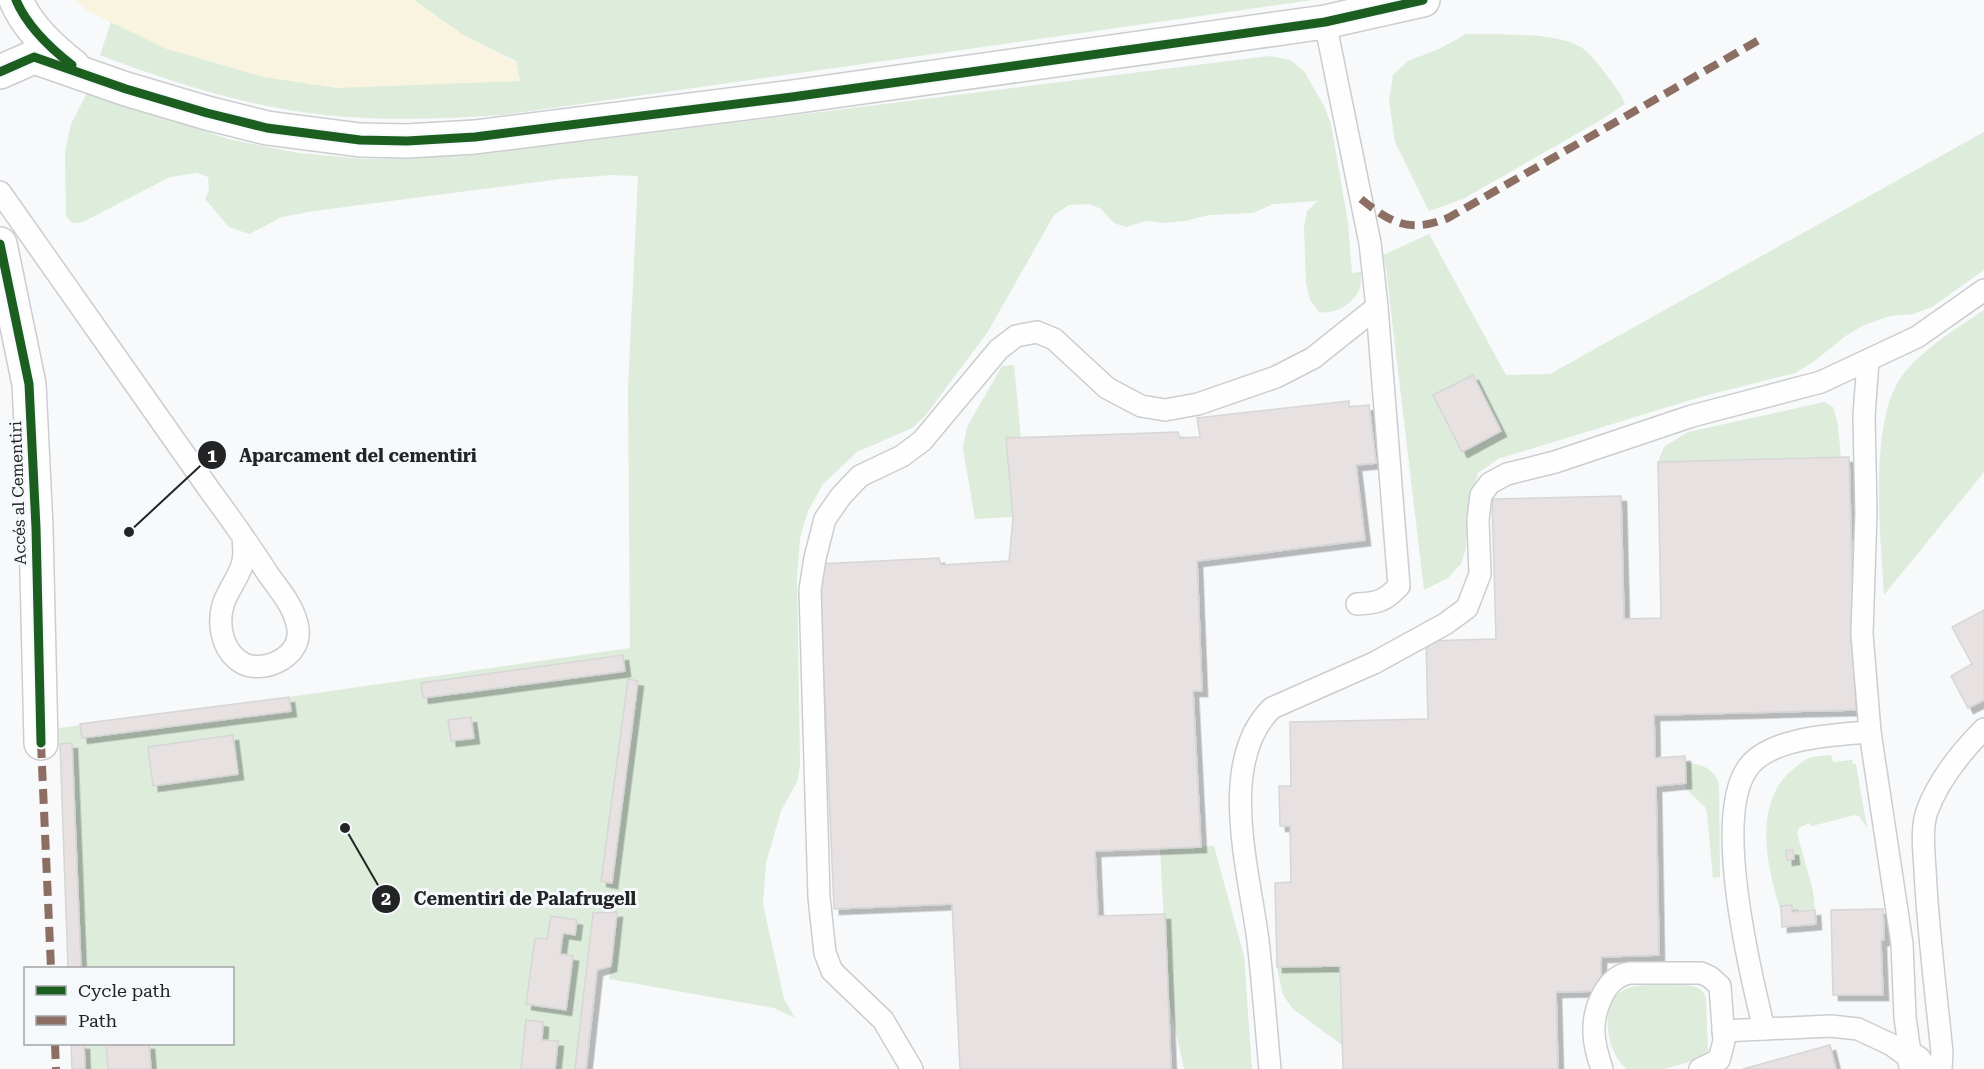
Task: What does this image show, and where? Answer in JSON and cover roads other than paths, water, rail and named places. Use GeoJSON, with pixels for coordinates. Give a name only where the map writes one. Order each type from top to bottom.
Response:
{"type":"FeatureCollection","features":[{"type":"Feature","properties":{"kind":"street"},"geometry":{"type":"LineString","coordinates":[[1,71],[34,57],[207,113],[267,128],[360,140],[407,141],[475,137],[792,97],[1325,22],[1423,0]]}},
{"type":"Feature","properties":{"kind":"street"},"geometry":{"type":"LineString","coordinates":[[18,5],[51,49],[79,71]]}},
{"type":"Feature","properties":{"kind":"street"},"geometry":{"type":"LineString","coordinates":[[1,71],[12,56],[20,33],[18,5]]}},
{"type":"Feature","properties":{"kind":"street","name":"Accés al Cementiri"},"geometry":{"type":"LineString","coordinates":[[0,244],[29,384],[36,528],[41,743]]}},
{"type":"Feature","properties":{"kind":"lane"},"geometry":{"type":"LineString","coordinates":[[1325,22],[1370,243],[1399,586],[1387,599],[1358,604]]}},
{"type":"Feature","properties":{"kind":"lane"},"geometry":{"type":"LineString","coordinates":[[0,192],[243,537],[289,604],[297,621],[299,637],[294,649],[286,658],[271,665],[257,667],[245,664],[232,655],[223,641],[220,625],[223,605],[242,567],[243,537]]}},
{"type":"Feature","properties":{"kind":"lane"},"geometry":{"type":"LineString","coordinates":[[1270,1069],[1258,942],[1241,831],[1243,766],[1253,735],[1263,716],[1272,708],[1384,657],[1445,624],[1467,608],[1480,574],[1478,520],[1481,495],[1490,483],[1507,474],[1555,462],[1692,416],[1821,382],[1909,342],[1937,325],[1984,290]]}},
{"type":"Feature","properties":{"kind":"lane"},"geometry":{"type":"LineString","coordinates":[[912,1069],[882,1020],[832,971],[825,952],[819,897],[810,590],[825,519],[860,476],[902,456],[922,441],[999,350],[1017,336],[1037,332],[1054,339],[1107,388],[1141,406],[1165,410],[1198,404],[1276,377],[1313,358],[1377,306]]}},
{"type":"Feature","properties":{"kind":"lane"},"geometry":{"type":"LineString","coordinates":[[1868,361],[1864,416],[1866,513],[1862,634],[1870,732],[1902,944],[1905,1017],[1909,1046],[1925,1067]]}},
{"type":"Feature","properties":{"kind":"lane"},"geometry":{"type":"LineString","coordinates":[[1925,1067],[1942,1053],[1926,894],[1924,839],[1926,813],[1948,770],[1984,729]]}},
{"type":"Feature","properties":{"kind":"lane"},"geometry":{"type":"LineString","coordinates":[[1764,1029],[1741,927],[1734,814],[1746,769],[1767,753],[1801,740],[1870,732]]}},
{"type":"Feature","properties":{"kind":"lane"},"geometry":{"type":"LineString","coordinates":[[1602,1069],[1596,1052],[1593,1032],[1596,1011],[1611,983],[1622,975],[1701,973],[1720,986],[1724,1041],[1719,1060],[1700,1069]]}},
{"type":"Feature","properties":{"kind":"lane"},"geometry":{"type":"LineString","coordinates":[[1723,1031],[1831,1026],[1858,1029],[1892,1044],[1925,1067]]}},
{"type":"Feature","properties":{"kind":"place","name":"Aparcament del cementiri"},"geometry":{"type":"Point","coordinates":[129,532]}},
{"type":"Feature","properties":{"kind":"place","name":"Cementiri de Palafrugell"},"geometry":{"type":"Point","coordinates":[345,828]}}]}
